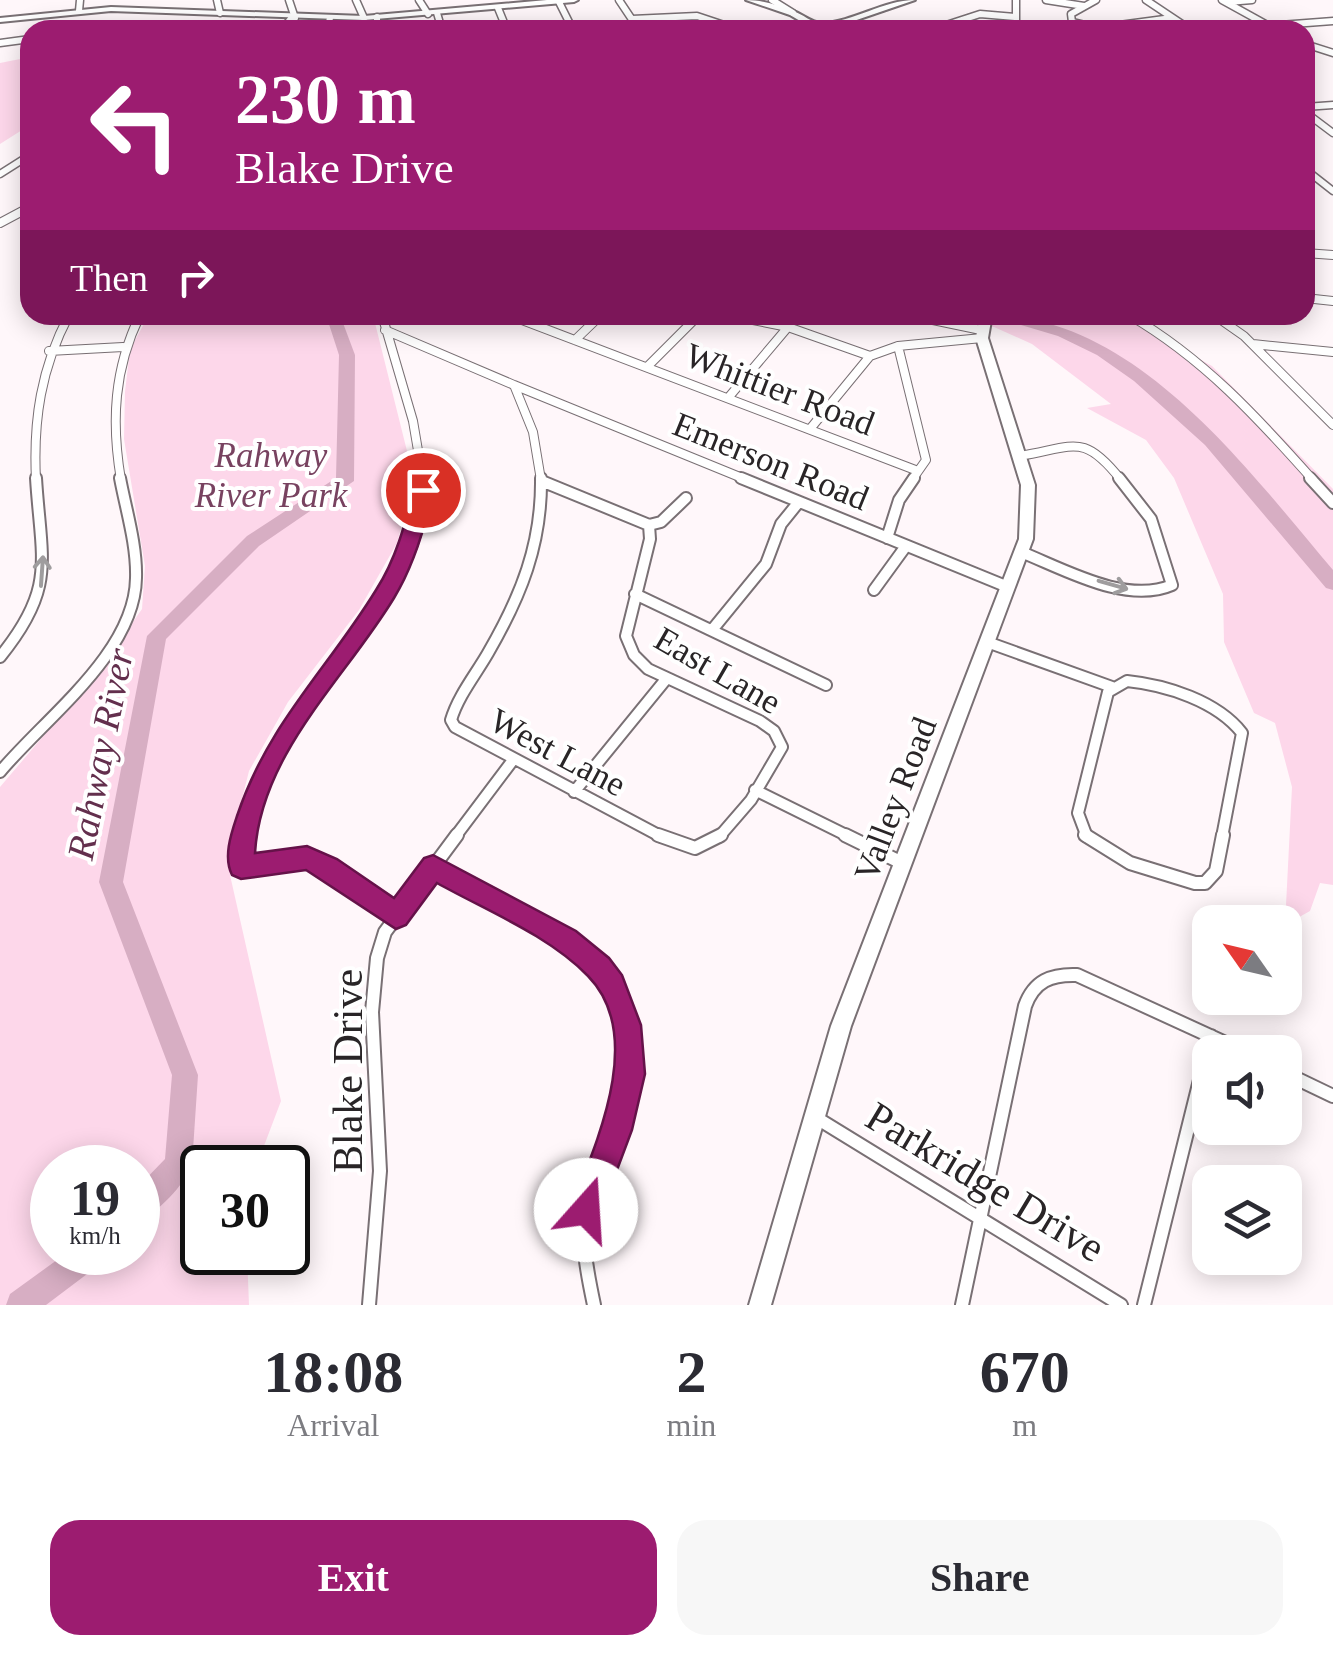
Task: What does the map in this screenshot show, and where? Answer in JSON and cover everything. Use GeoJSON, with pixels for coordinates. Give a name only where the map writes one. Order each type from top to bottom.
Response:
{"type":"FeatureCollection","features":[{"type":"Feature","properties":{"kind":"main road"},"geometry":{"type":"LineString","coordinates":[[0,21],[79,11],[364,18],[574,0]]}},
{"type":"Feature","properties":{"kind":"main road"},"geometry":{"type":"LineString","coordinates":[[750,0],[768,2],[804,20]]}},
{"type":"Feature","properties":{"kind":"main road"},"geometry":{"type":"LineString","coordinates":[[843,20],[911,0]]}},
{"type":"Feature","properties":{"kind":"main road"},"geometry":{"type":"LineString","coordinates":[[768,2],[801,20]]}},
{"type":"Feature","properties":{"kind":"main road"},"geometry":{"type":"LineString","coordinates":[[797,15],[832,20]]}},
{"type":"Feature","properties":{"kind":"main road","name":"Valley Road"},"geometry":{"type":"LineString","coordinates":[[760,1305],[841,1026],[1021,552],[1030,503],[983,327]]}},
{"type":"Feature","properties":{"kind":"street"},"geometry":{"type":"LineString","coordinates":[[79,11],[80,0]]}},
{"type":"Feature","properties":{"kind":"street"},"geometry":{"type":"LineString","coordinates":[[217,0],[220,14]]}},
{"type":"Feature","properties":{"kind":"street"},"geometry":{"type":"LineString","coordinates":[[289,0],[294,18]]}},
{"type":"Feature","properties":{"kind":"street"},"geometry":{"type":"LineString","coordinates":[[356,0],[364,18]]}},
{"type":"Feature","properties":{"kind":"street"},"geometry":{"type":"LineString","coordinates":[[420,0],[436,20]]}},
{"type":"Feature","properties":{"kind":"street"},"geometry":{"type":"LineString","coordinates":[[619,0],[632,19],[690,16],[704,20]]}},
{"type":"Feature","properties":{"kind":"street"},"geometry":{"type":"LineString","coordinates":[[961,20],[980,14],[1016,17],[1016,0]]}},
{"type":"Feature","properties":{"kind":"street"},"geometry":{"type":"LineString","coordinates":[[1046,0],[1084,6]]}},
{"type":"Feature","properties":{"kind":"street"},"geometry":{"type":"LineString","coordinates":[[1072,20],[1071,14],[1096,0]]}},
{"type":"Feature","properties":{"kind":"street"},"geometry":{"type":"LineString","coordinates":[[1146,0],[1175,20]]}},
{"type":"Feature","properties":{"kind":"street"},"geometry":{"type":"LineString","coordinates":[[1224,1],[1252,0]]}},
{"type":"Feature","properties":{"kind":"street"},"geometry":{"type":"LineString","coordinates":[[1224,1],[1257,20]]}},
{"type":"Feature","properties":{"kind":"street"},"geometry":{"type":"LineString","coordinates":[[1156,20],[1172,18]]}},
{"type":"Feature","properties":{"kind":"street"},"geometry":{"type":"LineString","coordinates":[[0,657],[32,612],[42,584],[32,443],[34,408],[49,351],[63,325]]}},
{"type":"Feature","properties":{"kind":"street"},"geometry":{"type":"LineString","coordinates":[[0,772],[114,642],[134,599],[136,559],[112,424],[114,386],[123,347],[135,325]]}},
{"type":"Feature","properties":{"kind":"street"},"geometry":{"type":"LineString","coordinates":[[384,325],[419,445],[423,490],[412,538],[386,593],[288,728],[260,782],[243,836],[241,866],[307,858],[328,867],[396,916]]}},
{"type":"Feature","properties":{"kind":"street","name":"Whittier Road"},"geometry":{"type":"LineString","coordinates":[[535,325],[918,471]]}},
{"type":"Feature","properties":{"kind":"street"},"geometry":{"type":"LineString","coordinates":[[574,340],[590,325]]}},
{"type":"Feature","properties":{"kind":"street"},"geometry":{"type":"LineString","coordinates":[[647,367],[688,325]]}},
{"type":"Feature","properties":{"kind":"street"},"geometry":{"type":"LineString","coordinates":[[782,325],[870,356]]}},
{"type":"Feature","properties":{"kind":"street"},"geometry":{"type":"LineString","coordinates":[[1147,325],[1229,388],[1333,503]]}},
{"type":"Feature","properties":{"kind":"street"},"geometry":{"type":"LineString","coordinates":[[1227,325],[1252,344],[1333,425]]}},
{"type":"Feature","properties":{"kind":"street"},"geometry":{"type":"LineString","coordinates":[[728,398],[788,326]]}},
{"type":"Feature","properties":{"kind":"street"},"geometry":{"type":"LineString","coordinates":[[810,430],[870,356],[983,327]]}},
{"type":"Feature","properties":{"kind":"street"},"geometry":{"type":"LineString","coordinates":[[385,330],[514,385]]}},
{"type":"Feature","properties":{"kind":"street"},"geometry":{"type":"LineString","coordinates":[[1252,344],[1333,352]]}},
{"type":"Feature","properties":{"kind":"street"},"geometry":{"type":"LineString","coordinates":[[887,538],[894,512],[926,452],[898,346]]}},
{"type":"Feature","properties":{"kind":"street"},"geometry":{"type":"LineString","coordinates":[[49,351],[123,347]]}},
{"type":"Feature","properties":{"kind":"street","name":"West Lane"},"geometry":{"type":"LineString","coordinates":[[514,385],[534,431],[544,482],[542,525],[526,584],[451,720],[468,736],[513,760],[671,842],[695,848],[713,843],[727,830],[754,790]]}},
{"type":"Feature","properties":{"kind":"street","name":"Emerson Road"},"geometry":{"type":"LineString","coordinates":[[514,385],[1008,587]]}},
{"type":"Feature","properties":{"kind":"street"},"geometry":{"type":"LineString","coordinates":[[1020,456],[1081,446],[1098,450],[1151,519],[1172,585],[1160,592],[1129,590],[1021,552]]}},
{"type":"Feature","properties":{"kind":"street"},"geometry":{"type":"LineString","coordinates":[[544,482],[649,525],[661,522],[686,498]]}},
{"type":"Feature","properties":{"kind":"street"},"geometry":{"type":"LineString","coordinates":[[712,630],[766,564],[781,524],[798,503]]}},
{"type":"Feature","properties":{"kind":"street","name":"East Lane"},"geometry":{"type":"LineString","coordinates":[[649,525],[650,539],[626,636],[629,649],[636,661],[760,721],[780,737],[780,754],[754,790]]}},
{"type":"Feature","properties":{"kind":"street"},"geometry":{"type":"LineString","coordinates":[[874,590],[906,546]]}},
{"type":"Feature","properties":{"kind":"street"},"geometry":{"type":"LineString","coordinates":[[636,594],[826,685]]}},
{"type":"Feature","properties":{"kind":"street"},"geometry":{"type":"LineString","coordinates":[[987,642],[1112,687],[1127,680],[1147,683],[1226,714],[1242,734],[1216,871],[1205,883],[1179,882],[1102,849],[1080,825],[1078,813],[1112,687]]}},
{"type":"Feature","properties":{"kind":"street"},"geometry":{"type":"LineString","coordinates":[[574,792],[667,678]]}},
{"type":"Feature","properties":{"kind":"street","name":"Blake Drive"},"geometry":{"type":"LineString","coordinates":[[369,1305],[380,1196],[373,968],[385,932],[513,760]]}},
{"type":"Feature","properties":{"kind":"street"},"geometry":{"type":"LineString","coordinates":[[754,790],[902,863]]}},
{"type":"Feature","properties":{"kind":"street"},"geometry":{"type":"LineString","coordinates":[[433,867],[582,952],[599,968],[619,1002],[630,1048],[630,1074],[616,1130],[586,1210],[584,1242],[594,1305]]}},
{"type":"Feature","properties":{"kind":"street"},"geometry":{"type":"LineString","coordinates":[[962,1305],[1026,1006],[1039,982],[1056,974],[1077,975],[1209,1035]]}},
{"type":"Feature","properties":{"kind":"street"},"geometry":{"type":"LineString","coordinates":[[1302,1080],[1333,1096]]}},
{"type":"Feature","properties":{"kind":"street"},"geometry":{"type":"LineString","coordinates":[[1144,1305],[1192,1112]]}},
{"type":"Feature","properties":{"kind":"street","name":"Parkridge Drive"},"geometry":{"type":"LineString","coordinates":[[815,1117],[1121,1305]]}},
{"type":"Feature","properties":{"kind":"green space"},"geometry":{"type":"Polygon","coordinates":[[[20,59],[20,131],[0,144],[0,63],[20,59]]]}},
{"type":"Feature","properties":{"kind":"green space","name":"Rahway River Park"},"geometry":{"type":"Polygon","coordinates":[[[143,325],[376,325],[414,479],[397,543],[359,610],[288,702],[249,771],[236,823],[230,875],[281,1101],[264,1145],[180,1145],[180,1275],[248,1275],[249,1305],[0,1305],[0,787],[97,673],[142,609],[145,566],[124,439],[130,349],[143,325]]]}},
{"type":"Feature","properties":{"kind":"green space"},"geometry":{"type":"Polygon","coordinates":[[[981,325],[1138,325],[1212,366],[1333,489],[1333,885],[1320,883],[1310,911],[1302,915],[1302,905],[1286,905],[1292,787],[1275,723],[1254,713],[1224,642],[1223,594],[1174,478],[1146,440],[1087,408],[1111,404],[1032,344],[981,325]]]}},
{"type":"Feature","properties":{"kind":"waterway","name":"Rahway River"},"geometry":{"type":"LineString","coordinates":[[160,1184],[178,1165],[185,1075],[111,882],[157,636],[253,541],[345,481],[347,355],[336,325]]}},
{"type":"Feature","properties":{"kind":"waterway","name":"Rahway River"},"geometry":{"type":"LineString","coordinates":[[1038,325],[1102,352],[1176,408],[1244,477],[1333,583]]}},
{"type":"Feature","properties":{"kind":"waterway","name":"Rahway River"},"geometry":{"type":"LineString","coordinates":[[21,1305],[62,1275]]}},
{"type":"Feature","properties":{"kind":"route"},"geometry":{"type":"LineString","coordinates":[[423,490],[412,538],[386,593],[288,728],[260,782],[243,836],[241,866],[307,858],[328,867],[396,916],[433,867],[566,941],[599,968],[612,985],[627,1025],[630,1074],[616,1130],[586,1210]]}}]}
